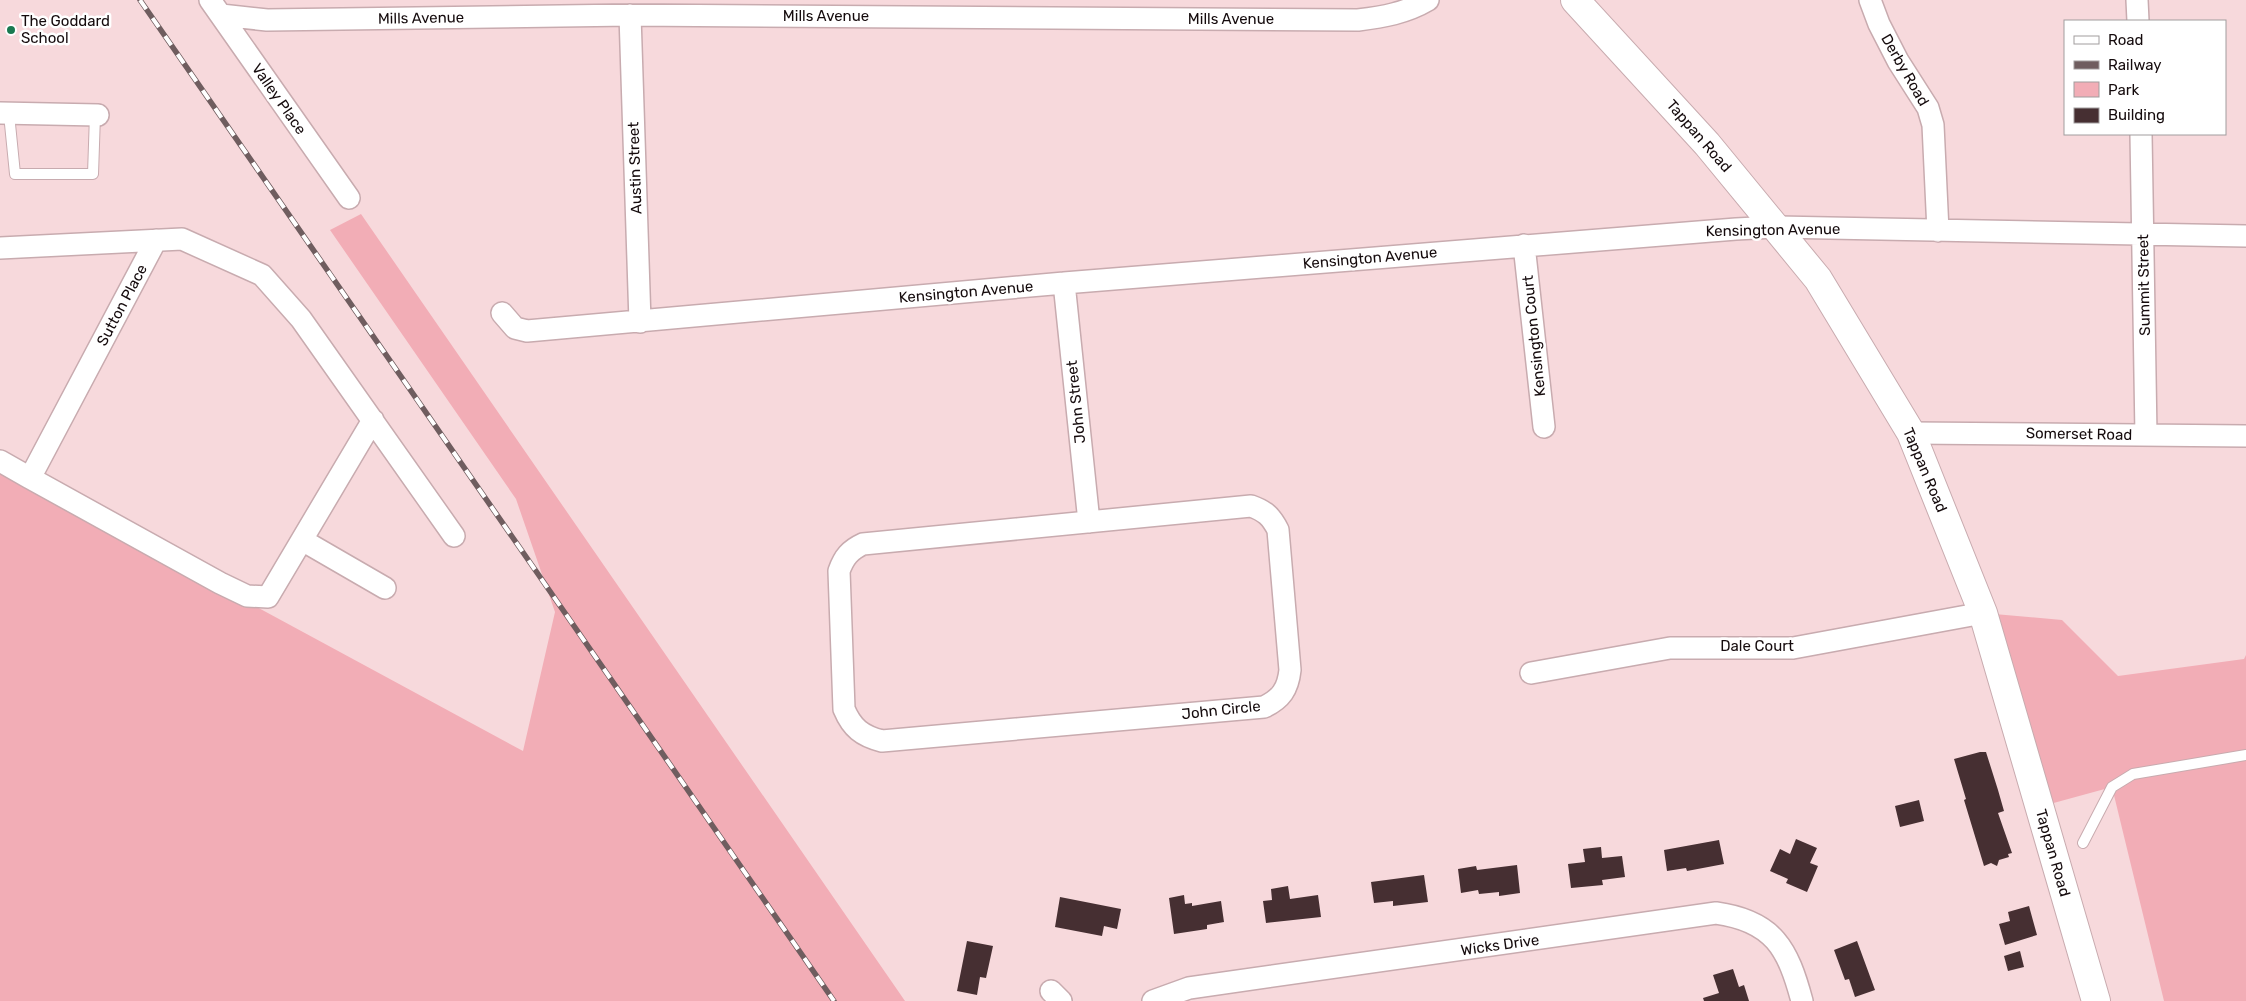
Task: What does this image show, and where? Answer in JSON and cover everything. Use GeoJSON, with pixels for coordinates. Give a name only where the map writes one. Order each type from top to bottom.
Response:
{"type":"FeatureCollection","features":[{"type":"Feature","properties":{"kind":"street","name":"Mills Avenue"},"geometry":{"type":"LineString","coordinates":[[216,8],[267,20],[630,15],[1358,20],[1383,18],[1406,11],[1428,0]]}},
{"type":"Feature","properties":{"kind":"street","name":"Tappan Road"},"geometry":{"type":"LineString","coordinates":[[1575,0],[1707,144],[1818,278],[1911,433],[1983,613],[2096,1001]]}},
{"type":"Feature","properties":{"kind":"street","name":"Derby Road"},"geometry":{"type":"LineString","coordinates":[[1870,0],[1898,61],[1928,108],[1933,125],[1938,231]]}},
{"type":"Feature","properties":{"kind":"street"},"geometry":{"type":"LineString","coordinates":[[2137,0],[2138,20]]}},
{"type":"Feature","properties":{"kind":"street","name":"Valley Place"},"geometry":{"type":"LineString","coordinates":[[216,8],[349,198]]}},
{"type":"Feature","properties":{"kind":"street","name":"Austin Street"},"geometry":{"type":"LineString","coordinates":[[630,15],[640,322]]}},
{"type":"Feature","properties":{"kind":"street"},"geometry":{"type":"LineString","coordinates":[[4,114],[96,115]]}},
{"type":"Feature","properties":{"kind":"street","name":"Summit Street"},"geometry":{"type":"LineString","coordinates":[[2140,135],[2146,435]]}},
{"type":"Feature","properties":{"kind":"street","name":"Kensington Avenue"},"geometry":{"type":"LineString","coordinates":[[502,313],[516,328],[527,332],[1064,283],[1524,245],[1776,227],[2246,236]]}},
{"type":"Feature","properties":{"kind":"street"},"geometry":{"type":"LineString","coordinates":[[156,240],[182,239],[262,275],[302,320],[454,536]]}},
{"type":"Feature","properties":{"kind":"street","name":"Sutton Place"},"geometry":{"type":"LineString","coordinates":[[0,248],[156,240]]}},
{"type":"Feature","properties":{"kind":"street","name":"Sutton Place"},"geometry":{"type":"LineString","coordinates":[[30,478],[156,240]]}},
{"type":"Feature","properties":{"kind":"street","name":"Kensington Court"},"geometry":{"type":"LineString","coordinates":[[1524,245],[1544,427]]}},
{"type":"Feature","properties":{"kind":"street","name":"John Street"},"geometry":{"type":"LineString","coordinates":[[1064,283],[1088,522]]}},
{"type":"Feature","properties":{"kind":"street"},"geometry":{"type":"LineString","coordinates":[[0,461],[247,596],[268,597],[373,420]]}},
{"type":"Feature","properties":{"kind":"street","name":"Somerset Road"},"geometry":{"type":"LineString","coordinates":[[1911,433],[2246,436]]}},
{"type":"Feature","properties":{"kind":"street","name":"John Circle"},"geometry":{"type":"LineString","coordinates":[[1239,506],[1251,506],[1263,510],[1273,519],[1278,530],[1290,670],[1289,682],[1283,694],[1274,703],[1264,707],[882,741],[868,738],[857,731],[849,722],[844,709],[838,571],[843,558],[852,549],[863,544],[1088,522],[1239,506]]}},
{"type":"Feature","properties":{"kind":"street"},"geometry":{"type":"LineString","coordinates":[[302,540],[385,588]]}},
{"type":"Feature","properties":{"kind":"street","name":"Dale Court"},"geometry":{"type":"LineString","coordinates":[[1531,673],[1670,648],[1793,648],[1983,613]]}},
{"type":"Feature","properties":{"kind":"street","name":"Wicks Drive"},"geometry":{"type":"LineString","coordinates":[[1152,1001],[1189,988],[1716,913],[1733,915],[1752,922],[1768,933],[1782,948],[1793,966],[1802,1001]]}},
{"type":"Feature","properties":{"kind":"lane"},"geometry":{"type":"LineString","coordinates":[[4,114],[15,174],[93,174],[96,115]]}},
{"type":"Feature","properties":{"kind":"lane"},"geometry":{"type":"LineString","coordinates":[[2083,843],[2112,787],[2133,774],[2246,755]]}},
{"type":"Feature","properties":{"kind":"green space"},"geometry":{"type":"Polygon","coordinates":[[[361,214],[905,1001],[0,1001],[0,468],[523,751],[555,612],[516,499],[330,230],[361,214]]]}},
{"type":"Feature","properties":{"kind":"green space"},"geometry":{"type":"Polygon","coordinates":[[[1983,613],[2062,620],[2118,676],[2244,659],[2246,655],[2246,1001],[2164,1001],[2112,787],[2039,807],[1983,613]]]}},
{"type":"Feature","properties":{"kind":"building"},"geometry":{"type":"Polygon","coordinates":[[[1986,752],[2004,811],[1998,813],[2012,853],[2008,854],[2009,857],[1999,860],[1997,866],[1991,863],[1984,866],[1954,759],[1986,752]]]}},
{"type":"Feature","properties":{"kind":"building"},"geometry":{"type":"Polygon","coordinates":[[[1919,800],[1924,821],[1900,827],[1895,806],[1919,800]]]}},
{"type":"Feature","properties":{"kind":"building"},"geometry":{"type":"Polygon","coordinates":[[[1796,839],[1817,848],[1810,863],[1818,866],[1807,892],[1786,883],[1788,879],[1770,871],[1780,849],[1790,854],[1796,839]]]}},
{"type":"Feature","properties":{"kind":"building"},"geometry":{"type":"Polygon","coordinates":[[[1719,840],[1724,864],[1687,871],[1686,868],[1667,871],[1664,850],[1719,840]]]}},
{"type":"Feature","properties":{"kind":"building"},"geometry":{"type":"Polygon","coordinates":[[[1601,847],[1602,858],[1622,856],[1625,877],[1602,880],[1603,885],[1571,888],[1568,864],[1585,862],[1583,849],[1601,847]]]}},
{"type":"Feature","properties":{"kind":"building"},"geometry":{"type":"Polygon","coordinates":[[[1517,865],[1520,893],[1499,896],[1499,892],[1479,894],[1478,890],[1461,893],[1458,869],[1476,866],[1477,870],[1517,865]]]}},
{"type":"Feature","properties":{"kind":"building"},"geometry":{"type":"Polygon","coordinates":[[[1424,875],[1428,902],[1393,906],[1393,901],[1374,903],[1371,882],[1424,875]]]}},
{"type":"Feature","properties":{"kind":"building"},"geometry":{"type":"Polygon","coordinates":[[[1288,886],[1290,899],[1318,895],[1321,917],[1266,923],[1263,901],[1272,900],[1271,889],[1288,886]]]}},
{"type":"Feature","properties":{"kind":"building"},"geometry":{"type":"Polygon","coordinates":[[[1184,895],[1185,904],[1192,903],[1192,906],[1221,901],[1224,922],[1207,925],[1207,929],[1174,934],[1169,898],[1184,895]]]}},
{"type":"Feature","properties":{"kind":"building"},"geometry":{"type":"Polygon","coordinates":[[[1060,897],[1121,909],[1117,929],[1104,926],[1102,936],[1055,927],[1060,897]]]}},
{"type":"Feature","properties":{"kind":"building"},"geometry":{"type":"Polygon","coordinates":[[[2029,906],[2037,935],[2005,945],[1999,924],[2010,921],[2008,912],[2029,906]]]}},
{"type":"Feature","properties":{"kind":"building"},"geometry":{"type":"Polygon","coordinates":[[[967,941],[993,946],[986,978],[980,977],[977,995],[957,991],[967,941]]]}},
{"type":"Feature","properties":{"kind":"building"},"geometry":{"type":"Polygon","coordinates":[[[1857,941],[1875,990],[1855,997],[1849,979],[1845,980],[1834,950],[1857,941]]]}},
{"type":"Feature","properties":{"kind":"building"},"geometry":{"type":"Polygon","coordinates":[[[2020,951],[2024,967],[2008,971],[2004,956],[2020,951]]]}},
{"type":"Feature","properties":{"kind":"building"},"geometry":{"type":"Polygon","coordinates":[[[1733,969],[1739,987],[1744,985],[1749,1001],[1704,1001],[1703,998],[1719,993],[1713,975],[1733,969]]]}},
{"type":"Feature","properties":{"kind":"railway"},"geometry":{"type":"LineString","coordinates":[[140,0],[834,1001]]}},
{"type":"Feature","properties":{"kind":"place","name":"The Goddard School"},"geometry":{"type":"Point","coordinates":[11,30]}}]}
